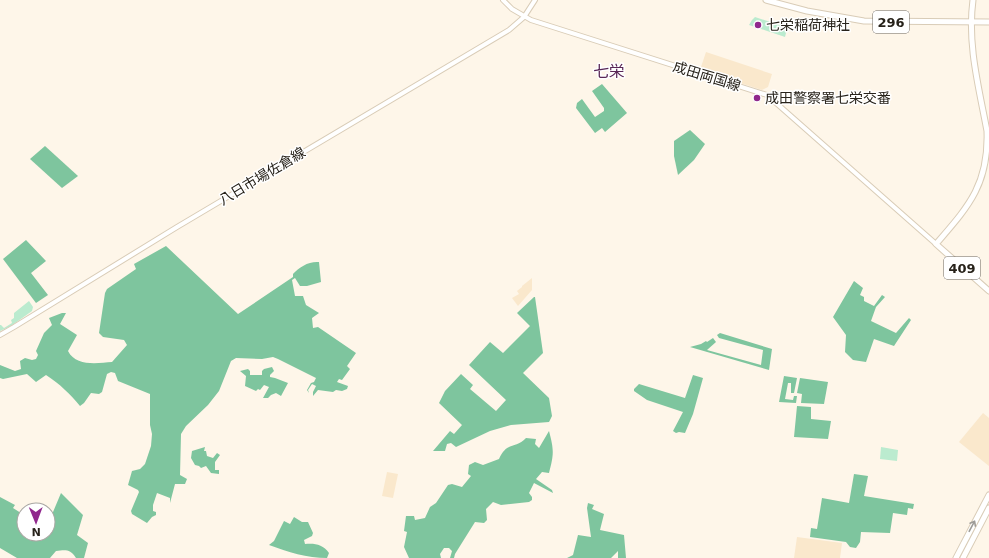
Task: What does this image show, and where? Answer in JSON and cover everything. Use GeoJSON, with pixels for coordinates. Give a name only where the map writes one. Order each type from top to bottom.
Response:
{"type":"FeatureCollection","features":[{"type":"Feature","properties":{"kind":"highway","name":"296"},"geometry":{"type":"LineString","coordinates":[[766,0],[807,12],[864,21],[989,22]]}},
{"type":"Feature","properties":{"kind":"highway","name":"409"},"geometry":{"type":"LineString","coordinates":[[973,0],[971,22],[973,57],[988,137],[988,160],[984,177],[976,196],[962,215],[936,244],[989,291]]}},
{"type":"Feature","properties":{"kind":"highway"},"geometry":{"type":"LineString","coordinates":[[985,502],[989,490]]}},
{"type":"Feature","properties":{"kind":"highway"},"geometry":{"type":"LineString","coordinates":[[956,558],[989,495]]}},
{"type":"Feature","properties":{"kind":"highway"},"geometry":{"type":"LineString","coordinates":[[963,558],[989,508]]}},
{"type":"Feature","properties":{"kind":"main road","name":"成田両国線"},"geometry":{"type":"LineString","coordinates":[[503,0],[512,9],[524,17],[539,23],[767,95],[936,244]]}},
{"type":"Feature","properties":{"kind":"main road"},"geometry":{"type":"LineString","coordinates":[[524,17],[534,0]]}},
{"type":"Feature","properties":{"kind":"main road","name":"八日市場佐倉線"},"geometry":{"type":"LineString","coordinates":[[0,335],[177,227],[509,30],[524,17]]}},
{"type":"Feature","properties":{"kind":"shaded area"},"geometry":{"type":"Polygon","coordinates":[[[706,52],[772,74],[768,87],[762,90],[700,70],[706,52]]]}},
{"type":"Feature","properties":{"kind":"shaded area"},"geometry":{"type":"Polygon","coordinates":[[[532,278],[532,290],[518,306],[512,298],[519,294],[517,291],[532,278]]]}},
{"type":"Feature","properties":{"kind":"shaded area"},"geometry":{"type":"Polygon","coordinates":[[[983,413],[989,418],[989,466],[959,442],[983,413]]]}},
{"type":"Feature","properties":{"kind":"shaded area"},"geometry":{"type":"Polygon","coordinates":[[[387,472],[398,474],[393,498],[382,496],[387,472]]]}},
{"type":"Feature","properties":{"kind":"shaded area"},"geometry":{"type":"Polygon","coordinates":[[[797,537],[842,543],[840,558],[794,558],[797,537]]]}},
{"type":"Feature","properties":{"kind":"green space"},"geometry":{"type":"Polygon","coordinates":[[[755,17],[786,27],[785,37],[749,25],[755,17]]]}},
{"type":"Feature","properties":{"kind":"green space"},"geometry":{"type":"Polygon","coordinates":[[[602,84],[627,113],[605,132],[602,128],[595,133],[576,108],[577,103],[582,99],[595,117],[604,111],[604,108],[592,91],[602,84]]]}},
{"type":"Feature","properties":{"kind":"green space"},"geometry":{"type":"Polygon","coordinates":[[[690,130],[705,144],[694,160],[678,175],[674,156],[674,141],[690,130]]]}},
{"type":"Feature","properties":{"kind":"green space"},"geometry":{"type":"Polygon","coordinates":[[[45,146],[78,176],[62,188],[30,159],[45,146]]]}},
{"type":"Feature","properties":{"kind":"green space"},"geometry":{"type":"Polygon","coordinates":[[[26,240],[46,261],[31,273],[48,295],[36,303],[3,259],[26,240]]]}},
{"type":"Feature","properties":{"kind":"green space"},"geometry":{"type":"Polygon","coordinates":[[[166,246],[238,314],[293,277],[293,274],[301,267],[312,262],[319,262],[321,282],[307,286],[300,286],[295,278],[292,280],[295,296],[303,296],[306,305],[319,313],[312,318],[313,328],[318,327],[356,353],[347,366],[350,369],[342,380],[339,379],[337,382],[348,386],[347,389],[342,391],[336,390],[333,392],[318,390],[313,396],[316,386],[312,384],[308,390],[309,393],[307,390],[316,378],[278,359],[273,357],[262,359],[236,358],[231,361],[219,391],[208,405],[186,426],[181,434],[180,475],[187,479],[185,484],[175,484],[170,503],[170,498],[157,493],[153,505],[153,511],[156,512],[156,515],[147,523],[132,514],[131,511],[139,492],[128,485],[132,471],[140,469],[145,464],[151,446],[152,434],[150,425],[150,394],[118,381],[115,373],[111,372],[107,374],[102,392],[99,394],[91,393],[80,406],[64,389],[46,375],[36,382],[27,374],[3,379],[0,378],[0,365],[15,371],[21,369],[20,361],[25,358],[32,360],[36,359],[38,355],[36,351],[44,333],[52,325],[49,318],[62,313],[66,313],[60,324],[77,335],[68,351],[76,360],[88,363],[112,362],[127,345],[124,340],[103,337],[99,333],[105,293],[107,289],[136,269],[134,264],[166,246]]]}},
{"type":"Feature","properties":{"kind":"green space"},"geometry":{"type":"Polygon","coordinates":[[[854,281],[863,288],[860,295],[864,297],[864,301],[874,306],[882,295],[885,297],[876,307],[871,321],[896,333],[909,318],[911,320],[894,346],[874,339],[866,362],[853,360],[845,352],[846,335],[833,317],[854,281]]]}},
{"type":"Feature","properties":{"kind":"green space"},"geometry":{"type":"Polygon","coordinates":[[[534,297],[543,353],[523,373],[549,398],[552,416],[549,422],[511,425],[490,431],[456,447],[451,443],[447,444],[445,451],[433,451],[450,431],[454,434],[462,425],[439,403],[445,391],[461,374],[473,385],[470,389],[496,411],[506,400],[469,365],[490,342],[503,353],[530,326],[517,313],[534,297]]]}},
{"type":"Feature","properties":{"kind":"green space"},"geometry":{"type":"Polygon","coordinates":[[[29,301],[33,307],[32,311],[11,326],[0,331],[0,325],[4,328],[12,323],[11,320],[14,318],[14,313],[29,301]]]}},
{"type":"Feature","properties":{"kind":"green space"},"geometry":{"type":"Polygon","coordinates":[[[720,333],[772,349],[769,370],[690,347],[706,341],[707,342],[713,338],[716,342],[707,350],[761,365],[763,350],[719,338],[717,335],[720,333]]]}},
{"type":"Feature","properties":{"kind":"green space"},"geometry":{"type":"Polygon","coordinates":[[[272,367],[274,371],[270,377],[288,383],[281,396],[276,393],[268,398],[263,398],[269,387],[264,385],[260,390],[258,389],[256,391],[245,386],[246,376],[240,371],[248,369],[250,371],[250,375],[262,375],[262,371],[264,369],[272,367]]]}},
{"type":"Feature","properties":{"kind":"green space"},"geometry":{"type":"Polygon","coordinates":[[[693,375],[703,378],[693,414],[685,433],[676,433],[673,431],[683,412],[647,400],[634,391],[639,384],[685,398],[693,375]]]}},
{"type":"Feature","properties":{"kind":"green space"},"geometry":{"type":"Polygon","coordinates":[[[784,376],[797,378],[794,393],[791,393],[791,383],[788,383],[785,399],[793,400],[794,396],[797,396],[796,403],[779,402],[784,376]]]}},
{"type":"Feature","properties":{"kind":"green space"},"geometry":{"type":"Polygon","coordinates":[[[800,378],[828,382],[824,404],[801,403],[802,394],[797,393],[800,378]]]}},
{"type":"Feature","properties":{"kind":"green space"},"geometry":{"type":"Polygon","coordinates":[[[797,406],[811,407],[811,419],[831,421],[828,439],[794,437],[797,406]]]}},
{"type":"Feature","properties":{"kind":"green space"},"geometry":{"type":"Polygon","coordinates":[[[549,431],[553,452],[549,473],[542,472],[536,479],[552,490],[553,493],[534,483],[529,493],[532,500],[529,502],[501,505],[493,502],[486,509],[487,520],[484,523],[475,522],[454,558],[450,558],[452,551],[449,548],[444,548],[440,554],[441,558],[409,558],[404,547],[407,532],[404,531],[406,516],[414,516],[415,520],[425,518],[430,507],[436,503],[448,485],[452,484],[462,487],[471,476],[468,474],[469,465],[475,462],[483,465],[499,459],[508,447],[519,443],[526,438],[536,439],[535,444],[539,448],[549,431]]]}},
{"type":"Feature","properties":{"kind":"green space"},"geometry":{"type":"Polygon","coordinates":[[[205,447],[204,451],[206,451],[207,456],[213,458],[217,453],[220,455],[215,462],[215,470],[219,470],[219,474],[211,473],[206,466],[201,468],[195,465],[191,458],[192,451],[205,447]]]}},
{"type":"Feature","properties":{"kind":"green space"},"geometry":{"type":"Polygon","coordinates":[[[881,447],[898,450],[897,461],[880,459],[881,447]]]}},
{"type":"Feature","properties":{"kind":"green space"},"geometry":{"type":"Polygon","coordinates":[[[854,474],[868,476],[864,496],[914,504],[913,509],[908,508],[907,515],[893,513],[890,533],[861,532],[860,542],[856,548],[850,547],[846,542],[810,537],[811,528],[817,529],[822,498],[849,503],[854,474]]]}},
{"type":"Feature","properties":{"kind":"green space"},"geometry":{"type":"Polygon","coordinates":[[[61,493],[83,515],[77,535],[88,543],[84,558],[76,558],[72,553],[65,550],[56,551],[50,558],[17,558],[0,548],[0,497],[15,505],[13,508],[16,510],[16,542],[56,542],[56,505],[61,493]]]}},
{"type":"Feature","properties":{"kind":"green space"},"geometry":{"type":"Polygon","coordinates":[[[588,503],[594,505],[592,509],[604,514],[600,530],[624,535],[626,558],[618,558],[618,551],[611,558],[567,558],[573,555],[578,535],[591,537],[587,508],[588,503]]]}},
{"type":"Feature","properties":{"kind":"green space"},"geometry":{"type":"Polygon","coordinates":[[[294,517],[302,522],[308,522],[313,533],[312,536],[304,540],[305,544],[315,544],[321,546],[329,553],[327,558],[298,554],[269,545],[274,541],[284,521],[290,524],[294,517]]]}},
{"type":"Feature","properties":{"kind":"place","name":"七栄稲荷神社"},"geometry":{"type":"Point","coordinates":[758,25]}},
{"type":"Feature","properties":{"kind":"place","name":"成田警察署七栄交番"},"geometry":{"type":"Point","coordinates":[757,98]}},
{"type":"Feature","properties":{"kind":"district","name":"七栄"},"geometry":{"type":"Point","coordinates":[609,71]}}]}
